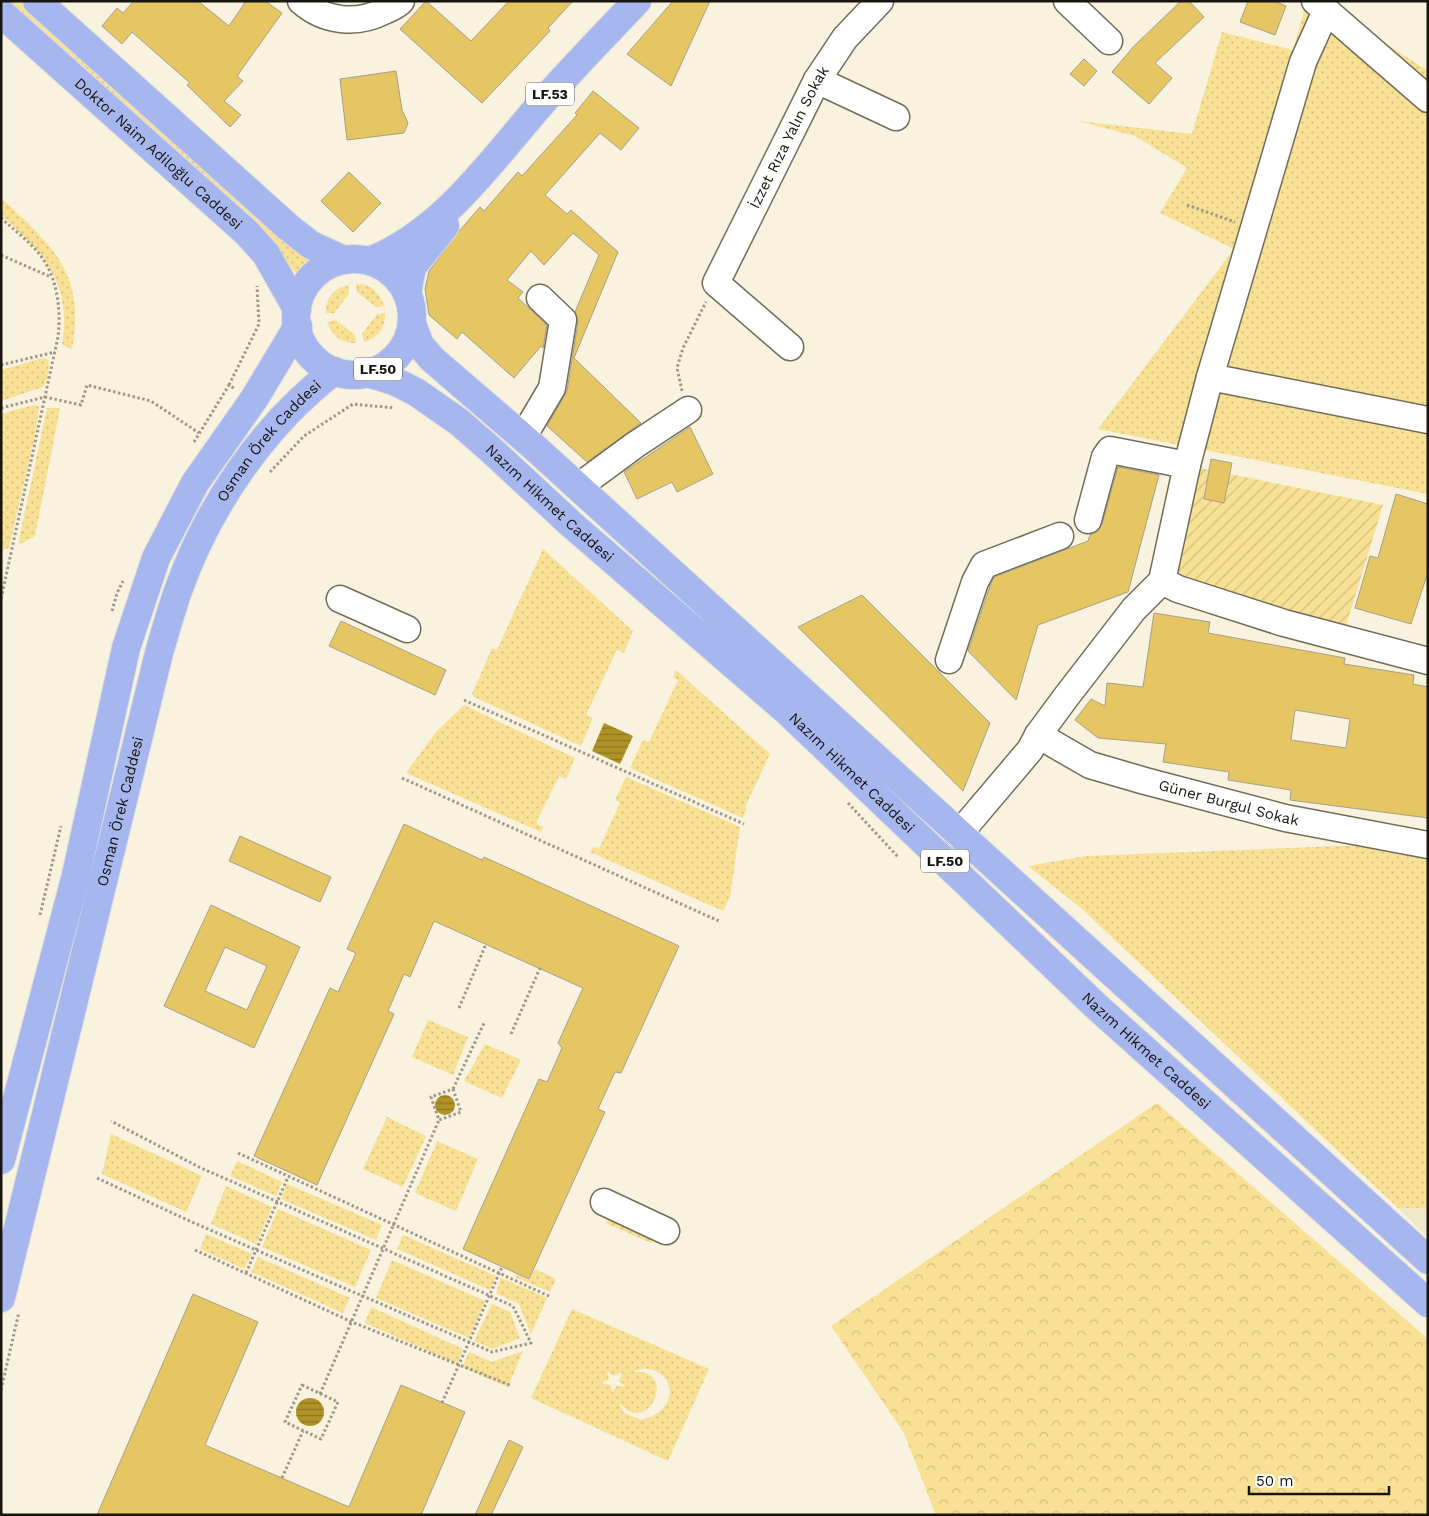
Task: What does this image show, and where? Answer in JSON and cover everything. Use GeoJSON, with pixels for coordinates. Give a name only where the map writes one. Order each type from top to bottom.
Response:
{"type":"FeatureCollection","features":[{"type":"Feature","properties":{"kind":"main road","name":"Doktor Naim Adiloğlu Caddesi"},"geometry":{"type":"LineString","coordinates":[[37,1],[288,227],[311,245],[357,260]]}},
{"type":"Feature","properties":{"kind":"main road","name":"LF.53"},"geometry":{"type":"LineString","coordinates":[[407,294],[412,267],[448,221],[468,191],[542,102],[628,4]]}},
{"type":"Feature","properties":{"kind":"main road","name":"Doktor Naim Adiloğlu Caddesi"},"geometry":{"type":"LineString","coordinates":[[1,13],[246,232],[266,254],[297,318]]}},
{"type":"Feature","properties":{"kind":"main road","name":"LF.53"},"geometry":{"type":"LineString","coordinates":[[357,260],[392,252],[441,216],[468,191]]}},
{"type":"Feature","properties":{"kind":"main road"},"geometry":{"type":"LineString","coordinates":[[297,318],[301,294],[313,277],[331,264],[357,260],[392,273],[407,294],[412,308],[412,324]]}},
{"type":"Feature","properties":{"kind":"main road","name":"LF.50"},"geometry":{"type":"LineString","coordinates":[[297,318],[302,341],[310,354],[321,364],[334,371],[351,375],[368,373],[393,360],[408,337],[412,324]]}},
{"type":"Feature","properties":{"kind":"main road","name":"Osman Örek Caddesi"},"geometry":{"type":"LineString","coordinates":[[1,1160],[76,875],[126,648],[156,558],[195,483],[254,399],[297,318]]}},
{"type":"Feature","properties":{"kind":"main road","name":"Nazım Hikmet Caddesi"},"geometry":{"type":"LineString","coordinates":[[412,324],[420,345],[445,371],[472,391],[523,437],[958,835],[1428,1260]]}},
{"type":"Feature","properties":{"kind":"main road","name":"Osman Örek Caddesi"},"geometry":{"type":"LineString","coordinates":[[11,1301],[159,653],[178,590],[200,540],[234,480],[254,451],[308,391],[334,371]]}},
{"type":"Feature","properties":{"kind":"main road","name":"Nazım Hikmet Caddesi"},"geometry":{"type":"LineString","coordinates":[[368,373],[394,381],[416,392],[459,422],[571,524],[788,712],[1097,1007],[1428,1303]]}},
{"type":"Feature","properties":{"kind":"street"},"geometry":{"type":"LineString","coordinates":[[301,1],[307,7],[336,20],[368,19],[401,1]]}},
{"type":"Feature","properties":{"kind":"street","name":"İzzet Rıza Yalın Sokak"},"geometry":{"type":"LineString","coordinates":[[716,284],[817,80],[845,38],[880,1]]}},
{"type":"Feature","properties":{"kind":"street"},"geometry":{"type":"LineString","coordinates":[[1067,1],[1109,41]]}},
{"type":"Feature","properties":{"kind":"street"},"geometry":{"type":"LineString","coordinates":[[958,835],[1030,750],[1038,735],[1134,609],[1162,581],[1187,465],[1210,377],[1320,6],[1428,99]]}},
{"type":"Feature","properties":{"kind":"street"},"geometry":{"type":"LineString","coordinates":[[817,80],[896,117]]}},
{"type":"Feature","properties":{"kind":"street"},"geometry":{"type":"LineString","coordinates":[[716,284],[790,346]]}},
{"type":"Feature","properties":{"kind":"street"},"geometry":{"type":"LineString","coordinates":[[523,437],[552,388],[563,320],[540,298]]}},
{"type":"Feature","properties":{"kind":"street"},"geometry":{"type":"LineString","coordinates":[[1210,377],[1428,420]]}},
{"type":"Feature","properties":{"kind":"street"},"geometry":{"type":"LineString","coordinates":[[578,487],[635,445],[688,410]]}},
{"type":"Feature","properties":{"kind":"street"},"geometry":{"type":"LineString","coordinates":[[1088,520],[1105,457],[1110,450],[1187,465]]}},
{"type":"Feature","properties":{"kind":"street"},"geometry":{"type":"LineString","coordinates":[[948,660],[975,582],[984,565],[1060,536]]}},
{"type":"Feature","properties":{"kind":"street"},"geometry":{"type":"LineString","coordinates":[[1162,581],[1178,589],[1284,623],[1428,661]]}},
{"type":"Feature","properties":{"kind":"street"},"geometry":{"type":"LineString","coordinates":[[340,599],[407,629]]}},
{"type":"Feature","properties":{"kind":"street","name":"Güner Burgul Sokak"},"geometry":{"type":"LineString","coordinates":[[1038,735],[1090,765],[1146,782],[1285,818],[1428,845]]}},
{"type":"Feature","properties":{"kind":"street"},"geometry":{"type":"LineString","coordinates":[[604,1202],[666,1230]]}},
{"type":"Feature","properties":{"kind":"path"},"geometry":{"type":"LineString","coordinates":[[1187,204],[1254,229]]}},
{"type":"Feature","properties":{"kind":"path"},"geometry":{"type":"LineString","coordinates":[[1,218],[35,249],[44,260],[52,277],[60,312],[55,352],[1,599]]}},
{"type":"Feature","properties":{"kind":"path"},"geometry":{"type":"LineString","coordinates":[[1,256],[52,277]]}},
{"type":"Feature","properties":{"kind":"path"},"geometry":{"type":"LineString","coordinates":[[230,386],[259,324],[257,281]]}},
{"type":"Feature","properties":{"kind":"path"},"geometry":{"type":"LineString","coordinates":[[688,410],[678,368],[683,348],[716,284]]}},
{"type":"Feature","properties":{"kind":"path"},"geometry":{"type":"LineString","coordinates":[[1,365],[55,352]]}},
{"type":"Feature","properties":{"kind":"path"},"geometry":{"type":"LineString","coordinates":[[1,408],[45,397],[81,405],[87,385],[151,401],[203,436]]}},
{"type":"Feature","properties":{"kind":"path"},"geometry":{"type":"LineString","coordinates":[[265,478],[304,436],[353,404],[399,408]]}},
{"type":"Feature","properties":{"kind":"path"},"geometry":{"type":"LineString","coordinates":[[464,700],[744,824]]}},
{"type":"Feature","properties":{"kind":"path"},"geometry":{"type":"LineString","coordinates":[[402,778],[721,922]]}},
{"type":"Feature","properties":{"kind":"path"},"geometry":{"type":"LineString","coordinates":[[846,801],[899,858]]}},
{"type":"Feature","properties":{"kind":"path"},"geometry":{"type":"LineString","coordinates":[[458,1008],[486,944]]}},
{"type":"Feature","properties":{"kind":"path"},"geometry":{"type":"LineString","coordinates":[[511,1034],[540,968]]}},
{"type":"Feature","properties":{"kind":"path"},"geometry":{"type":"LineString","coordinates":[[439,1120],[461,1112],[453,1089],[484,1023]]}},
{"type":"Feature","properties":{"kind":"path"},"geometry":{"type":"LineString","coordinates":[[320,1394],[439,1120],[431,1097],[453,1089]]}},
{"type":"Feature","properties":{"kind":"path"},"geometry":{"type":"LineString","coordinates":[[97,1178],[256,1250],[492,1352],[531,1343],[513,1306],[277,1202],[199,1166],[111,1121]]}},
{"type":"Feature","properties":{"kind":"path"},"geometry":{"type":"LineString","coordinates":[[238,1153],[393,1226],[551,1297]]}},
{"type":"Feature","properties":{"kind":"path"},"geometry":{"type":"LineString","coordinates":[[246,1273],[288,1176]]}},
{"type":"Feature","properties":{"kind":"path"},"geometry":{"type":"LineString","coordinates":[[196,1250],[352,1322],[512,1386]]}},
{"type":"Feature","properties":{"kind":"path"},"geometry":{"type":"LineString","coordinates":[[442,1403],[502,1267]]}},
{"type":"Feature","properties":{"kind":"path"},"geometry":{"type":"LineString","coordinates":[[1,1390],[11,1301]]}},
{"type":"Feature","properties":{"kind":"path"},"geometry":{"type":"LineString","coordinates":[[302,1385],[338,1402],[322,1439],[303,1430],[285,1422],[302,1385]]}},
{"type":"Feature","properties":{"kind":"path"},"geometry":{"type":"LineString","coordinates":[[282,1478],[303,1430]]}},
{"type":"Feature","properties":{"kind":"shaded area"},"geometry":{"type":"Polygon","coordinates":[[[604,723],[633,736],[620,764],[592,751],[604,723]]]}},
{"type":"Feature","properties":{"kind":"shaded area"},"geometry":{"type":"Polygon","coordinates":[[[445,1095],[452,1098],[455,1105],[452,1112],[445,1115],[438,1112],[435,1105],[438,1098],[445,1095]]]}},
{"type":"Feature","properties":{"kind":"shaded area"},"geometry":{"type":"Polygon","coordinates":[[[1398,1208],[1428,1208],[1428,1238],[1398,1208]]]}},
{"type":"Feature","properties":{"kind":"shaded area"},"geometry":{"type":"Polygon","coordinates":[[[310,1398],[320,1402],[324,1412],[320,1422],[310,1426],[300,1422],[296,1412],[300,1402],[310,1398]]]}},
{"type":"Feature","properties":{"kind":"green space"},"geometry":{"type":"Polygon","coordinates":[[[6,1],[21,1],[187,152],[315,257],[296,273],[246,221],[6,1]]]}},
{"type":"Feature","properties":{"kind":"green space"},"geometry":{"type":"Polygon","coordinates":[[[1307,1],[1321,1],[1428,71],[1428,494],[1098,429],[1234,249],[1160,213],[1187,168],[1135,136],[1078,121],[1192,134],[1222,32],[1293,50],[1307,1]]]}},
{"type":"Feature","properties":{"kind":"green space"},"geometry":{"type":"Polygon","coordinates":[[[1,198],[50,246],[69,280],[74,300],[75,323],[72,349],[62,345],[63,304],[51,271],[30,243],[1,215],[1,198]]]}},
{"type":"Feature","properties":{"kind":"green space"},"geometry":{"type":"Polygon","coordinates":[[[356,284],[366,285],[374,290],[384,306],[376,307],[357,292],[356,284]]]}},
{"type":"Feature","properties":{"kind":"green space"},"geometry":{"type":"Polygon","coordinates":[[[348,285],[349,294],[334,313],[326,313],[327,303],[331,295],[343,286],[348,285]]]}},
{"type":"Feature","properties":{"kind":"green space"},"geometry":{"type":"Polygon","coordinates":[[[385,313],[384,323],[380,331],[373,338],[364,342],[362,334],[377,314],[385,313]]]}},
{"type":"Feature","properties":{"kind":"green space"},"geometry":{"type":"Polygon","coordinates":[[[336,320],[355,335],[356,343],[346,342],[334,335],[327,322],[336,320]]]}},
{"type":"Feature","properties":{"kind":"green space"},"geometry":{"type":"Polygon","coordinates":[[[43,358],[49,360],[48,377],[43,387],[1,401],[1,370],[43,358]]]}},
{"type":"Feature","properties":{"kind":"green space"},"geometry":{"type":"Polygon","coordinates":[[[34,405],[39,406],[36,431],[9,548],[1,550],[1,414],[34,405]]]}},
{"type":"Feature","properties":{"kind":"green space"},"geometry":{"type":"Polygon","coordinates":[[[47,408],[60,408],[35,536],[18,545],[47,408]]]}},
{"type":"Feature","properties":{"kind":"green space"},"geometry":{"type":"Polygon","coordinates":[[[1190,466],[1383,505],[1342,639],[1178,589],[1163,558],[1190,466]]]}},
{"type":"Feature","properties":{"kind":"green space"},"geometry":{"type":"Polygon","coordinates":[[[543,549],[633,631],[624,653],[617,650],[586,715],[593,718],[581,746],[474,697],[472,694],[492,648],[497,650],[543,549]]]}},
{"type":"Feature","properties":{"kind":"green space"},"geometry":{"type":"Polygon","coordinates":[[[676,670],[770,754],[745,807],[747,808],[743,818],[630,768],[643,740],[649,742],[678,680],[673,677],[676,670]]]}},
{"type":"Feature","properties":{"kind":"green space"},"geometry":{"type":"Polygon","coordinates":[[[464,705],[575,758],[566,779],[559,776],[536,823],[543,827],[541,832],[406,773],[436,732],[464,705]]]}},
{"type":"Feature","properties":{"kind":"green space"},"geometry":{"type":"Polygon","coordinates":[[[626,777],[740,827],[730,897],[723,911],[590,852],[593,847],[599,849],[620,803],[615,800],[626,777]]]}},
{"type":"Feature","properties":{"kind":"green space"},"geometry":{"type":"Polygon","coordinates":[[[1416,843],[1428,846],[1428,1208],[1398,1208],[1081,908],[1028,866],[1086,856],[1416,843]]]}},
{"type":"Feature","properties":{"kind":"green space"},"geometry":{"type":"Polygon","coordinates":[[[428,1020],[468,1037],[453,1075],[412,1057],[428,1020]]]}},
{"type":"Feature","properties":{"kind":"green space"},"geometry":{"type":"Polygon","coordinates":[[[485,1044],[521,1060],[502,1098],[464,1081],[485,1044]]]}},
{"type":"Feature","properties":{"kind":"green space"},"geometry":{"type":"Polygon","coordinates":[[[1157,1103],[1428,1339],[1428,1515],[936,1515],[904,1433],[831,1326],[1157,1103]]]}},
{"type":"Feature","properties":{"kind":"green space"},"geometry":{"type":"Polygon","coordinates":[[[387,1117],[426,1136],[403,1187],[363,1169],[387,1117]]]}},
{"type":"Feature","properties":{"kind":"green space"},"geometry":{"type":"Polygon","coordinates":[[[111,1134],[202,1176],[186,1212],[102,1174],[111,1134]]]}},
{"type":"Feature","properties":{"kind":"green space"},"geometry":{"type":"Polygon","coordinates":[[[437,1141],[478,1159],[456,1211],[415,1193],[437,1141]]]}},
{"type":"Feature","properties":{"kind":"green space"},"geometry":{"type":"Polygon","coordinates":[[[237,1161],[282,1182],[276,1196],[230,1176],[237,1161]]]}},
{"type":"Feature","properties":{"kind":"green space"},"geometry":{"type":"Polygon","coordinates":[[[287,1184],[382,1225],[376,1240],[281,1199],[287,1184]]]}},
{"type":"Feature","properties":{"kind":"green space"},"geometry":{"type":"Polygon","coordinates":[[[226,1186],[272,1207],[256,1244],[211,1224],[226,1186]]]}},
{"type":"Feature","properties":{"kind":"green space"},"geometry":{"type":"Polygon","coordinates":[[[278,1209],[371,1250],[355,1287],[262,1247],[278,1209]]]}},
{"type":"Feature","properties":{"kind":"green space"},"geometry":{"type":"Polygon","coordinates":[[[609,1218],[654,1238],[651,1243],[606,1223],[609,1218]]]}},
{"type":"Feature","properties":{"kind":"green space"},"geometry":{"type":"Polygon","coordinates":[[[206,1234],[252,1254],[244,1269],[200,1249],[206,1234]]]}},
{"type":"Feature","properties":{"kind":"green space"},"geometry":{"type":"Polygon","coordinates":[[[403,1235],[496,1276],[490,1290],[397,1249],[403,1235]]]}},
{"type":"Feature","properties":{"kind":"green space"},"geometry":{"type":"Polygon","coordinates":[[[258,1257],[350,1298],[343,1313],[251,1272],[258,1257]]]}},
{"type":"Feature","properties":{"kind":"green space"},"geometry":{"type":"Polygon","coordinates":[[[392,1260],[485,1301],[469,1338],[376,1298],[392,1260]]]}},
{"type":"Feature","properties":{"kind":"green space"},"geometry":{"type":"Polygon","coordinates":[[[535,1269],[556,1279],[550,1292],[515,1277],[517,1274],[529,1280],[535,1269]]]}},
{"type":"Feature","properties":{"kind":"green space"},"geometry":{"type":"Polygon","coordinates":[[[501,1278],[547,1298],[531,1334],[519,1304],[496,1293],[501,1278]]]}},
{"type":"Feature","properties":{"kind":"green space"},"geometry":{"type":"Polygon","coordinates":[[[492,1304],[510,1312],[520,1338],[493,1349],[474,1341],[492,1304]]]}},
{"type":"Feature","properties":{"kind":"green space"},"geometry":{"type":"Polygon","coordinates":[[[371,1307],[463,1349],[457,1364],[365,1323],[371,1307]]]}},
{"type":"Feature","properties":{"kind":"green space"},"geometry":{"type":"Polygon","coordinates":[[[572,1309],[709,1369],[668,1461],[531,1398],[572,1309]],[[640,1369],[633,1372],[647,1374],[655,1380],[657,1390],[654,1400],[648,1408],[640,1413],[629,1411],[618,1401],[624,1413],[641,1420],[654,1415],[663,1408],[668,1400],[670,1390],[662,1375],[652,1370],[640,1369]],[[607,1371],[609,1379],[601,1383],[610,1385],[613,1393],[616,1386],[625,1386],[619,1381],[622,1372],[614,1376],[607,1371]]]}},
{"type":"Feature","properties":{"kind":"green space"},"geometry":{"type":"Polygon","coordinates":[[[523,1351],[508,1387],[462,1367],[469,1352],[492,1362],[523,1351]]]}},
{"type":"Feature","properties":{"kind":"building"},"geometry":{"type":"Polygon","coordinates":[[[134,1],[198,1],[229,26],[246,1],[265,1],[282,13],[237,76],[243,81],[224,101],[241,115],[230,127],[187,85],[190,83],[132,32],[122,44],[102,26],[117,8],[123,13],[134,1]]]}},
{"type":"Feature","properties":{"kind":"building"},"geometry":{"type":"Polygon","coordinates":[[[426,1],[471,41],[509,1],[573,1],[548,28],[550,31],[482,103],[400,29],[426,1]]]}},
{"type":"Feature","properties":{"kind":"building"},"geometry":{"type":"Polygon","coordinates":[[[673,1],[710,1],[671,86],[627,54],[673,1]]]}},
{"type":"Feature","properties":{"kind":"building"},"geometry":{"type":"Polygon","coordinates":[[[1181,1],[1189,1],[1204,17],[1155,63],[1172,78],[1149,104],[1112,72],[1134,46],[1181,1]]]}},
{"type":"Feature","properties":{"kind":"building"},"geometry":{"type":"Polygon","coordinates":[[[1248,1],[1274,1],[1286,6],[1275,35],[1240,22],[1248,1]]]}},
{"type":"Feature","properties":{"kind":"building"},"geometry":{"type":"Polygon","coordinates":[[[1084,59],[1097,71],[1084,86],[1070,74],[1084,59]]]}},
{"type":"Feature","properties":{"kind":"building"},"geometry":{"type":"Polygon","coordinates":[[[396,71],[402,110],[408,123],[404,133],[347,140],[340,79],[396,71]]]}},
{"type":"Feature","properties":{"kind":"building"},"geometry":{"type":"Polygon","coordinates":[[[593,91],[639,128],[621,150],[600,133],[545,195],[567,214],[571,210],[618,252],[574,358],[641,423],[587,462],[547,426],[567,391],[578,322],[575,312],[599,255],[573,233],[544,265],[531,251],[507,280],[523,292],[518,298],[547,325],[543,348],[541,346],[514,378],[462,332],[457,339],[429,315],[425,289],[429,271],[460,230],[480,207],[484,211],[518,172],[522,176],[577,115],[575,113],[593,91]]]}},
{"type":"Feature","properties":{"kind":"building"},"geometry":{"type":"Polygon","coordinates":[[[349,172],[381,203],[353,232],[321,201],[349,172]]]}},
{"type":"Feature","properties":{"kind":"building"},"geometry":{"type":"Polygon","coordinates":[[[690,427],[713,474],[677,492],[672,482],[637,499],[624,472],[690,427]]]}},
{"type":"Feature","properties":{"kind":"building"},"geometry":{"type":"Polygon","coordinates":[[[1211,459],[1232,463],[1224,503],[1204,499],[1211,459]]]}},
{"type":"Feature","properties":{"kind":"building"},"geometry":{"type":"Polygon","coordinates":[[[1118,467],[1159,475],[1128,592],[1038,625],[1016,700],[968,651],[990,586],[994,577],[1088,541],[1090,535],[1098,531],[1102,524],[1118,467]]]}},
{"type":"Feature","properties":{"kind":"building"},"geometry":{"type":"Polygon","coordinates":[[[1396,494],[1428,504],[1428,572],[1411,624],[1355,608],[1370,556],[1378,558],[1396,494]]]}},
{"type":"Feature","properties":{"kind":"building"},"geometry":{"type":"Polygon","coordinates":[[[862,595],[990,723],[963,791],[798,627],[862,595]]]}},
{"type":"Feature","properties":{"kind":"building"},"geometry":{"type":"Polygon","coordinates":[[[1154,613],[1210,622],[1208,633],[1345,658],[1344,664],[1414,675],[1413,684],[1428,687],[1428,818],[1290,800],[1291,790],[1228,780],[1229,772],[1163,762],[1166,744],[1098,738],[1075,720],[1091,699],[1105,706],[1107,683],[1143,687],[1154,613]],[[1295,710],[1291,740],[1346,748],[1350,719],[1295,710]]]}},
{"type":"Feature","properties":{"kind":"building"},"geometry":{"type":"Polygon","coordinates":[[[341,621],[446,670],[435,695],[329,646],[341,621]]]}},
{"type":"Feature","properties":{"kind":"building"},"geometry":{"type":"Polygon","coordinates":[[[404,824],[482,860],[484,857],[679,946],[621,1073],[615,1072],[598,1109],[605,1112],[529,1279],[463,1249],[539,1079],[547,1082],[562,1048],[558,1043],[583,988],[434,921],[410,977],[404,974],[388,1011],[394,1014],[317,1185],[254,1156],[330,988],[338,992],[356,953],[347,949],[404,824]]]}},
{"type":"Feature","properties":{"kind":"building"},"geometry":{"type":"Polygon","coordinates":[[[240,836],[331,877],[320,902],[229,861],[240,836]]]}},
{"type":"Feature","properties":{"kind":"building"},"geometry":{"type":"Polygon","coordinates":[[[211,905],[300,947],[254,1048],[164,1006],[211,905]],[[225,947],[205,991],[247,1010],[267,966],[225,947]]]}},
{"type":"Feature","properties":{"kind":"building"},"geometry":{"type":"Polygon","coordinates":[[[193,1294],[258,1322],[205,1445],[349,1507],[401,1385],[465,1412],[421,1515],[97,1515],[193,1294]]]}},
{"type":"Feature","properties":{"kind":"building"},"geometry":{"type":"Polygon","coordinates":[[[509,1440],[523,1447],[491,1515],[475,1515],[509,1440]]]}}]}
